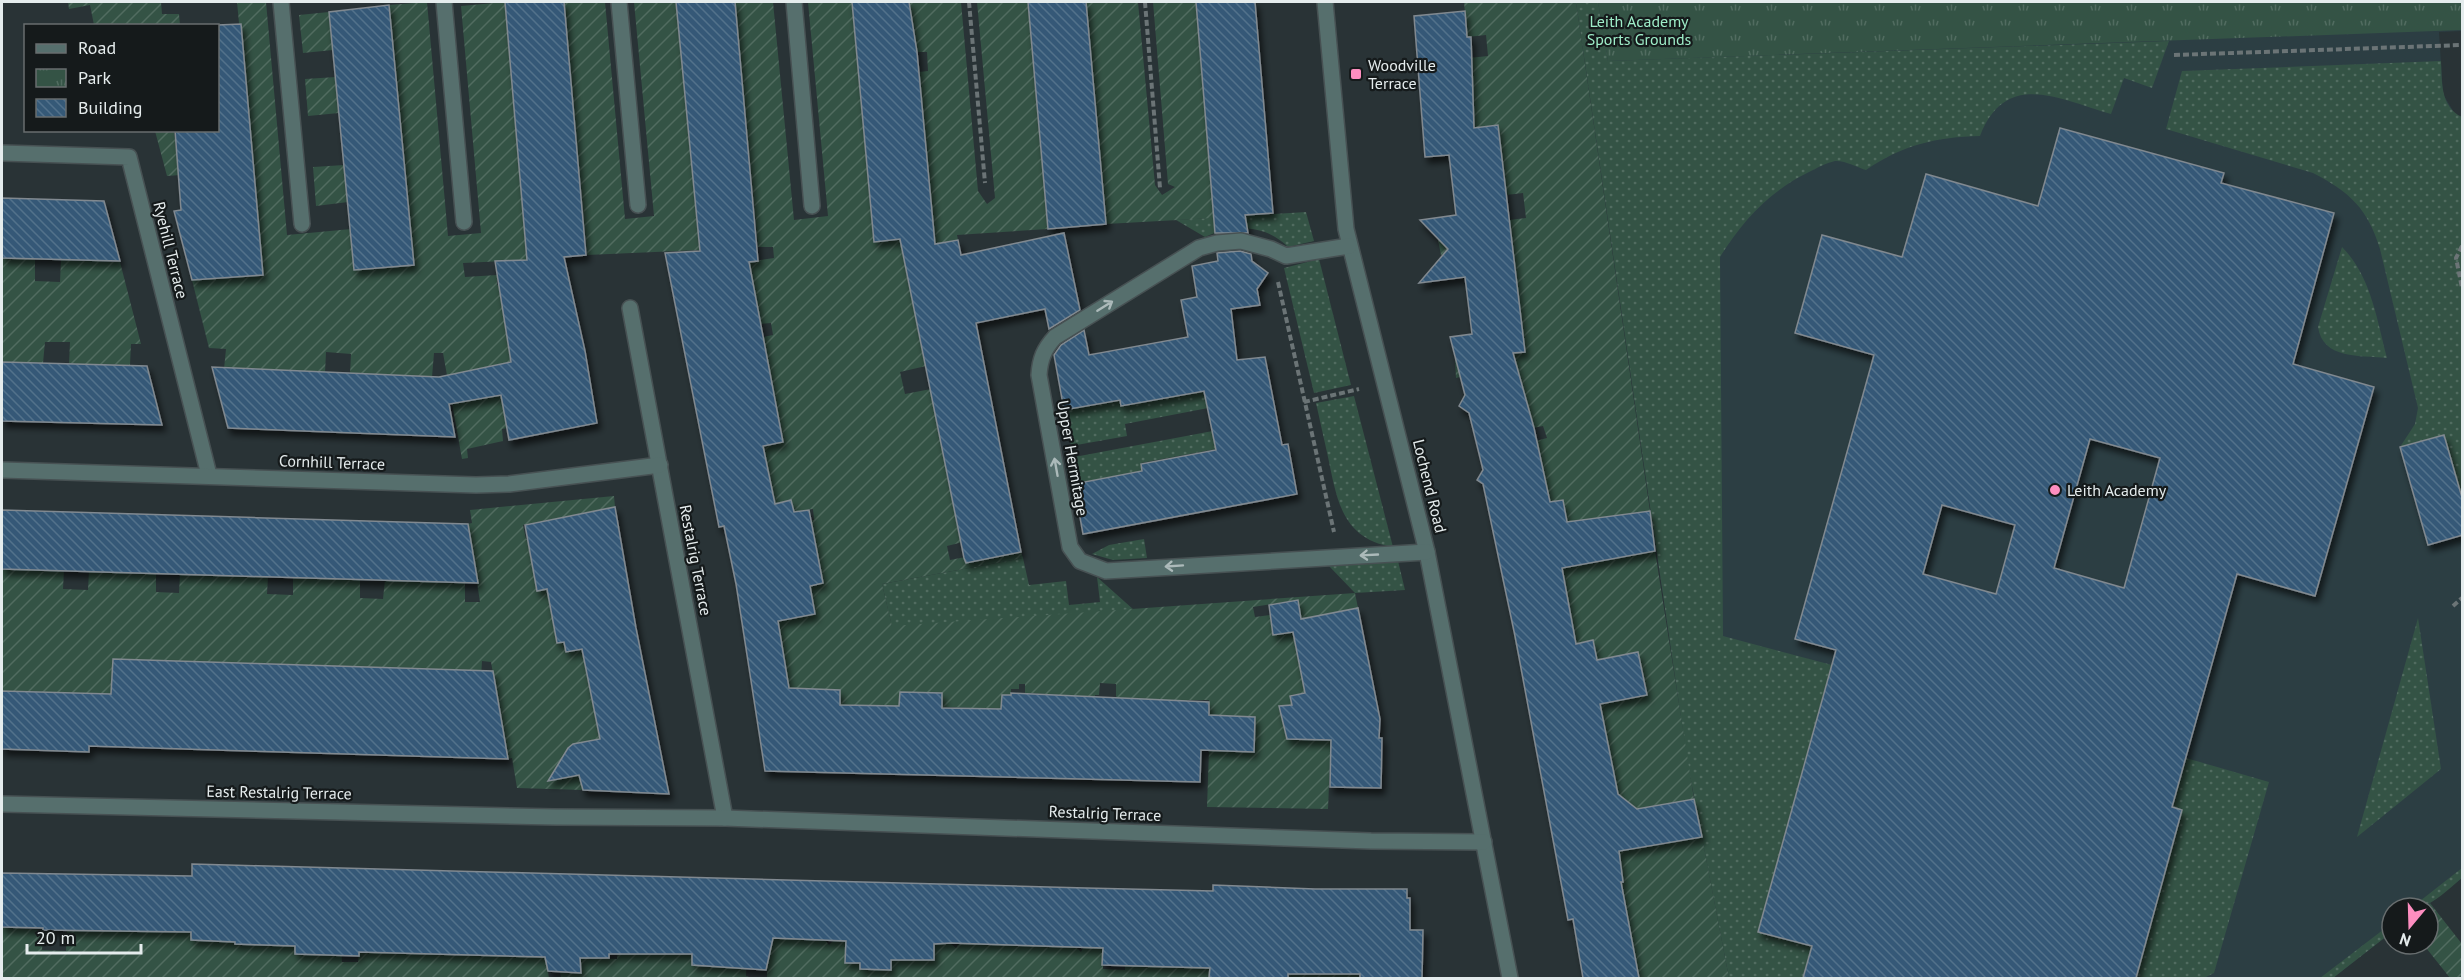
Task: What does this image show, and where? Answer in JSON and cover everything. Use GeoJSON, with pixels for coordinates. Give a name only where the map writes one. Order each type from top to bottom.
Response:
{"type":"FeatureCollection","features":[{"type":"Feature","properties":{"kind":"street"},"geometry":{"type":"LineString","coordinates":[[281,2],[302,224]]}},
{"type":"Feature","properties":{"kind":"street"},"geometry":{"type":"LineString","coordinates":[[444,2],[464,222]]}},
{"type":"Feature","properties":{"kind":"street"},"geometry":{"type":"LineString","coordinates":[[619,2],[638,205]]}},
{"type":"Feature","properties":{"kind":"street"},"geometry":{"type":"LineString","coordinates":[[794,2],[812,206]]}},
{"type":"Feature","properties":{"kind":"street","name":"Lochend Road"},"geometry":{"type":"LineString","coordinates":[[1325,2],[1341,190],[1349,246],[1427,552],[1510,978]]}},
{"type":"Feature","properties":{"kind":"street","name":"Ryehill Terrace"},"geometry":{"type":"LineString","coordinates":[[2,153],[129,157],[209,475]]}},
{"type":"Feature","properties":{"kind":"street","name":"Upper Hermitage"},"geometry":{"type":"LineString","coordinates":[[1349,246],[1286,256],[1271,249],[1241,241],[1217,243],[1199,248],[1055,337],[1047,345],[1042,356],[1040,375],[1070,547],[1080,561],[1087,566],[1106,571],[1427,552]]}},
{"type":"Feature","properties":{"kind":"street","name":"Restalrig Terrace"},"geometry":{"type":"LineString","coordinates":[[630,308],[725,818]]}},
{"type":"Feature","properties":{"kind":"street","name":"Cornhill Terrace"},"geometry":{"type":"LineString","coordinates":[[2,470],[476,485],[509,484],[660,465]]}},
{"type":"Feature","properties":{"kind":"street","name":"East Restalrig Terrace"},"geometry":{"type":"LineString","coordinates":[[2,804],[555,817]]}},
{"type":"Feature","properties":{"kind":"street","name":"Restalrig Terrace"},"geometry":{"type":"LineString","coordinates":[[555,817],[725,818],[1371,841],[1484,842]]}},
{"type":"Feature","properties":{"kind":"path"},"geometry":{"type":"LineString","coordinates":[[969,2],[985,183]]}},
{"type":"Feature","properties":{"kind":"path"},"geometry":{"type":"LineString","coordinates":[[1145,2],[1160,188]]}},
{"type":"Feature","properties":{"kind":"path"},"geometry":{"type":"LineString","coordinates":[[2174,56],[2463,45]]}},
{"type":"Feature","properties":{"kind":"path"},"geometry":{"type":"LineString","coordinates":[[2463,246],[2456,258],[2463,288]]}},
{"type":"Feature","properties":{"kind":"path"},"geometry":{"type":"LineString","coordinates":[[1271,249],[1339,556]]}},
{"type":"Feature","properties":{"kind":"path"},"geometry":{"type":"LineString","coordinates":[[1304,402],[1385,384]]}},
{"type":"Feature","properties":{"kind":"path"},"geometry":{"type":"LineString","coordinates":[[2453,606],[2463,598]]}},
{"type":"Feature","properties":{"kind":"shaded area","name":"Leith Academy"},"geometry":{"type":"Polygon","coordinates":[[[1576,2],[2462,2],[2462,31],[2439,32],[2443,94],[2455,114],[2462,117],[2462,878],[2439,896],[2380,896],[2380,941],[2333,978],[1729,978],[1688,765],[1576,2]]]}},
{"type":"Feature","properties":{"kind":"green space"},"geometry":{"type":"Polygon","coordinates":[[[68,2],[161,2],[162,14],[179,14],[180,24],[94,24],[90,5],[69,9],[68,2]]]}},
{"type":"Feature","properties":{"kind":"green space"},"geometry":{"type":"Polygon","coordinates":[[[237,2],[266,2],[287,235],[351,229],[354,270],[413,265],[389,5],[427,2],[448,236],[481,233],[461,6],[505,2],[528,260],[463,263],[465,277],[497,275],[497,285],[509,284],[516,320],[505,322],[527,424],[502,429],[503,441],[467,449],[468,458],[462,459],[443,353],[434,353],[432,377],[350,374],[351,354],[326,352],[325,373],[224,369],[226,349],[209,348],[192,280],[263,275],[237,2]]]}},
{"type":"Feature","properties":{"kind":"green space"},"geometry":{"type":"Polygon","coordinates":[[[564,2],[605,2],[625,219],[654,216],[634,2],[676,2],[700,250],[587,255],[564,2]]]}},
{"type":"Feature","properties":{"kind":"green space"},"geometry":{"type":"Polygon","coordinates":[[[735,2],[773,2],[794,220],[828,216],[808,2],[852,2],[875,242],[933,236],[919,72],[928,71],[927,52],[917,52],[909,2],[961,2],[978,191],[987,204],[995,198],[977,2],[1028,2],[1048,229],[957,235],[958,240],[903,250],[926,366],[900,372],[905,394],[931,389],[963,542],[947,546],[950,560],[965,557],[967,563],[1021,552],[1023,558],[882,584],[892,626],[1355,593],[1358,608],[1301,619],[1298,600],[1253,607],[1255,617],[1270,615],[1273,635],[1294,632],[1305,693],[1291,695],[1292,705],[1280,706],[1331,740],[1328,809],[1207,807],[1209,750],[1255,717],[1210,716],[1209,700],[1187,700],[1186,717],[1116,698],[1116,684],[1100,683],[1099,695],[1095,695],[1095,713],[1046,711],[1046,694],[1025,693],[1025,684],[1019,684],[1019,689],[1011,689],[1011,695],[1002,695],[1001,709],[942,707],[942,693],[900,692],[899,707],[840,705],[840,690],[799,689],[782,703],[788,684],[780,635],[751,636],[745,628],[815,614],[811,593],[804,587],[823,583],[817,552],[798,555],[778,523],[814,520],[813,509],[794,512],[791,500],[775,504],[763,446],[783,442],[763,337],[773,335],[771,323],[760,324],[728,265],[774,258],[773,247],[758,247],[735,2]]]}},
{"type":"Feature","properties":{"kind":"green space"},"geometry":{"type":"Polygon","coordinates":[[[1086,2],[1138,2],[1155,185],[1162,195],[1175,187],[1168,184],[1153,2],[1196,2],[1214,218],[1106,224],[1086,2]]]}},
{"type":"Feature","properties":{"kind":"green space"},"geometry":{"type":"Polygon","coordinates":[[[1464,2],[1576,2],[1650,511],[1570,537],[1562,500],[1489,514],[1488,507],[1538,470],[1542,464],[1540,456],[1534,453],[1532,442],[1547,438],[1543,426],[1528,429],[1516,379],[1464,392],[1460,377],[1456,378],[1455,360],[1525,352],[1513,247],[1441,255],[1438,240],[1510,232],[1509,220],[1526,218],[1523,193],[1506,195],[1426,134],[1425,129],[1474,123],[1469,58],[1488,56],[1486,35],[1467,37],[1464,2]]]}},
{"type":"Feature","properties":{"kind":"green space"},"geometry":{"type":"Polygon","coordinates":[[[1576,2],[1598,2],[1608,61],[2169,41],[2152,88],[2124,78],[2111,114],[2054,97],[2036,94],[2019,96],[2004,102],[1991,115],[1980,136],[1949,138],[1920,144],[1893,154],[1866,170],[1842,162],[1828,163],[1795,180],[1770,197],[1738,231],[1720,257],[1723,636],[1832,665],[1758,931],[1812,946],[1803,978],[1729,978],[1688,765],[1576,2]]]}},
{"type":"Feature","properties":{"kind":"green space","name":"Leith Academy Sports Grounds"},"geometry":{"type":"Polygon","coordinates":[[[1598,2],[2462,2],[2462,30],[1608,61],[1598,2]]]}},
{"type":"Feature","properties":{"kind":"green space"},"geometry":{"type":"Polygon","coordinates":[[[329,12],[333,50],[303,53],[299,15],[329,12]]]}},
{"type":"Feature","properties":{"kind":"green space"},"geometry":{"type":"Polygon","coordinates":[[[2441,61],[2442,85],[2446,100],[2455,113],[2462,117],[2462,501],[2444,435],[2400,447],[2415,424],[2418,408],[2380,249],[2370,223],[2356,203],[2337,187],[2313,173],[2166,129],[2182,71],[2441,61]]]}},
{"type":"Feature","properties":{"kind":"green space"},"geometry":{"type":"Polygon","coordinates":[[[336,77],[339,113],[308,116],[305,79],[336,77]]]}},
{"type":"Feature","properties":{"kind":"green space"},"geometry":{"type":"Polygon","coordinates":[[[155,132],[174,132],[176,150],[191,149],[194,174],[167,176],[155,132]]]}},
{"type":"Feature","properties":{"kind":"green space"},"geometry":{"type":"Polygon","coordinates":[[[344,165],[348,202],[316,206],[313,167],[344,165]]]}},
{"type":"Feature","properties":{"kind":"green space"},"geometry":{"type":"Polygon","coordinates":[[[1306,212],[1314,241],[1288,247],[1269,234],[1248,228],[1227,230],[1205,237],[1176,220],[1306,212]]]}},
{"type":"Feature","properties":{"kind":"green space"},"geometry":{"type":"Polygon","coordinates":[[[2342,247],[2360,271],[2372,299],[2387,358],[2344,354],[2335,351],[2321,338],[2318,327],[2342,247]]]}},
{"type":"Feature","properties":{"kind":"green space"},"geometry":{"type":"Polygon","coordinates":[[[2,258],[35,259],[35,281],[60,282],[61,260],[120,262],[141,344],[131,344],[130,365],[69,364],[70,342],[45,342],[43,363],[2,362],[2,258]]]}},
{"type":"Feature","properties":{"kind":"green space"},"geometry":{"type":"Polygon","coordinates":[[[1319,259],[1351,385],[1314,393],[1284,268],[1319,259]]]}},
{"type":"Feature","properties":{"kind":"green space"},"geometry":{"type":"Polygon","coordinates":[[[1225,387],[1229,404],[1125,424],[1127,436],[1071,446],[1064,410],[1120,400],[1122,406],[1225,387]]]}},
{"type":"Feature","properties":{"kind":"green space"},"geometry":{"type":"Polygon","coordinates":[[[1354,396],[1393,547],[1376,543],[1363,536],[1352,526],[1339,502],[1335,488],[1316,403],[1354,396]]]}},
{"type":"Feature","properties":{"kind":"green space"},"geometry":{"type":"Polygon","coordinates":[[[1234,427],[1238,445],[1141,463],[1142,471],[1074,484],[1069,458],[1234,427]]]}},
{"type":"Feature","properties":{"kind":"green space"},"geometry":{"type":"Polygon","coordinates":[[[614,496],[615,507],[523,525],[526,539],[552,534],[535,579],[537,590],[570,585],[555,631],[557,643],[564,642],[567,652],[582,649],[603,755],[573,744],[562,758],[564,778],[579,775],[583,790],[517,788],[512,758],[508,759],[491,662],[482,661],[480,695],[435,694],[436,669],[397,668],[395,692],[358,667],[256,663],[255,688],[113,659],[111,694],[2,691],[2,569],[64,570],[63,589],[88,590],[89,571],[156,573],[156,592],[179,593],[180,574],[268,577],[267,594],[293,595],[293,577],[360,580],[360,598],[383,599],[385,580],[465,583],[465,602],[480,602],[468,524],[472,523],[470,510],[614,496]]]}},
{"type":"Feature","properties":{"kind":"green space"},"geometry":{"type":"Polygon","coordinates":[[[1144,539],[1147,558],[1113,560],[1092,554],[1109,545],[1144,539]]]}},
{"type":"Feature","properties":{"kind":"green space"},"geometry":{"type":"Polygon","coordinates":[[[1655,551],[1694,799],[1606,814],[1539,705],[1647,694],[1638,652],[1597,660],[1593,640],[1518,655],[1514,636],[1569,626],[1563,595],[1567,594],[1565,581],[1559,575],[1504,586],[1502,578],[1655,551]]]}},
{"type":"Feature","properties":{"kind":"green space"},"geometry":{"type":"Polygon","coordinates":[[[1023,558],[1029,585],[1066,581],[1069,605],[1100,602],[1097,577],[1134,610],[892,627],[882,584],[1023,558]]]}},
{"type":"Feature","properties":{"kind":"green space"},"geometry":{"type":"Polygon","coordinates":[[[1398,561],[1405,590],[1355,593],[1328,565],[1398,561]]]}},
{"type":"Feature","properties":{"kind":"green space"},"geometry":{"type":"Polygon","coordinates":[[[2418,618],[2441,769],[2357,837],[2418,618]]]}},
{"type":"Feature","properties":{"kind":"green space"},"geometry":{"type":"Polygon","coordinates":[[[2186,758],[2269,782],[2214,973],[2204,978],[2142,978],[2136,976],[2182,810],[2172,807],[2186,758]]]}},
{"type":"Feature","properties":{"kind":"green space"},"geometry":{"type":"Polygon","coordinates":[[[1702,837],[1729,978],[1639,978],[1620,882],[1623,882],[1621,869],[1569,860],[1702,837]]]}},
{"type":"Feature","properties":{"kind":"green space"},"geometry":{"type":"Polygon","coordinates":[[[2462,868],[2462,878],[2445,893],[2440,896],[2426,896],[2462,868]]]}},
{"type":"Feature","properties":{"kind":"green space"},"geometry":{"type":"Polygon","coordinates":[[[2440,916],[2462,944],[2462,978],[2450,978],[2433,956],[2440,956],[2440,916]]]}},
{"type":"Feature","properties":{"kind":"green space"},"geometry":{"type":"Polygon","coordinates":[[[191,921],[191,940],[206,940],[235,922],[235,944],[341,944],[342,962],[358,962],[359,952],[509,956],[510,934],[542,935],[549,978],[2,978],[2,927],[43,930],[42,950],[66,951],[67,930],[191,921]]]}},
{"type":"Feature","properties":{"kind":"green space"},"geometry":{"type":"Polygon","coordinates":[[[2380,932],[2380,941],[2333,978],[2320,978],[2380,932]]]}},
{"type":"Feature","properties":{"kind":"green space"},"geometry":{"type":"Polygon","coordinates":[[[618,933],[693,936],[692,965],[704,966],[747,952],[746,976],[752,978],[561,978],[557,955],[579,935],[595,936],[595,958],[617,959],[618,933]]]}},
{"type":"Feature","properties":{"kind":"green space"},"geometry":{"type":"Polygon","coordinates":[[[768,938],[825,940],[829,945],[833,941],[846,941],[845,962],[860,963],[861,969],[891,970],[892,943],[951,944],[956,948],[959,943],[1076,947],[1081,952],[1084,946],[1103,947],[1103,969],[1125,970],[1125,964],[1200,968],[1211,950],[1210,978],[767,978],[768,938]]]}},
{"type":"Feature","properties":{"kind":"green space"},"geometry":{"type":"Polygon","coordinates":[[[1290,958],[1341,960],[1340,974],[1360,974],[1360,978],[1288,978],[1290,958]]]}},
{"type":"Feature","properties":{"kind":"building"},"geometry":{"type":"Polygon","coordinates":[[[505,2],[564,2],[586,255],[564,257],[585,351],[597,423],[509,440],[501,395],[449,404],[455,437],[228,428],[212,367],[439,377],[511,362],[495,261],[527,260],[505,2]]]}},
{"type":"Feature","properties":{"kind":"building"},"geometry":{"type":"Polygon","coordinates":[[[676,2],[735,2],[758,261],[749,262],[783,442],[763,446],[775,504],[791,500],[794,512],[809,510],[823,583],[810,586],[815,614],[778,621],[789,688],[840,690],[840,705],[899,706],[900,692],[942,693],[942,708],[1001,709],[1002,695],[1011,695],[1011,693],[1209,702],[1209,715],[1255,717],[1254,752],[1201,750],[1200,782],[765,771],[736,584],[724,526],[719,527],[665,253],[700,251],[676,2]]]}},
{"type":"Feature","properties":{"kind":"building"},"geometry":{"type":"Polygon","coordinates":[[[852,2],[909,2],[917,52],[935,244],[958,240],[961,255],[1064,233],[1080,310],[1049,329],[1045,309],[976,323],[1021,552],[966,563],[964,558],[900,239],[874,242],[852,2]]]}},
{"type":"Feature","properties":{"kind":"building"},"geometry":{"type":"Polygon","coordinates":[[[1028,2],[1086,2],[1106,224],[1048,229],[1028,2]]]}},
{"type":"Feature","properties":{"kind":"building"},"geometry":{"type":"Polygon","coordinates":[[[1196,2],[1255,2],[1273,213],[1245,215],[1248,233],[1215,233],[1196,2]]]}},
{"type":"Feature","properties":{"kind":"building"},"geometry":{"type":"Polygon","coordinates":[[[389,5],[414,265],[354,270],[329,12],[389,5]]]}},
{"type":"Feature","properties":{"kind":"building"},"geometry":{"type":"Polygon","coordinates":[[[1465,11],[1467,37],[1471,37],[1474,128],[1498,125],[1525,352],[1513,353],[1534,428],[1550,502],[1563,500],[1567,522],[1650,511],[1655,551],[1562,568],[1576,644],[1593,640],[1597,660],[1638,652],[1647,695],[1600,704],[1618,794],[1637,809],[1694,799],[1702,837],[1619,851],[1623,882],[1621,882],[1639,978],[1583,978],[1573,919],[1568,920],[1515,636],[1483,484],[1477,480],[1483,470],[1469,413],[1459,406],[1465,395],[1450,337],[1472,334],[1465,277],[1419,283],[1448,249],[1420,220],[1456,215],[1449,155],[1425,157],[1414,16],[1465,11]]]}},
{"type":"Feature","properties":{"kind":"building"},"geometry":{"type":"Polygon","coordinates":[[[241,24],[263,275],[192,280],[174,211],[181,210],[175,132],[219,132],[219,25],[241,24]]]}},
{"type":"Feature","properties":{"kind":"building"},"geometry":{"type":"Polygon","coordinates":[[[2060,128],[2224,173],[2221,183],[2334,213],[2293,364],[2374,387],[2315,596],[2237,574],[2172,807],[2182,810],[2136,978],[1803,978],[1812,946],[1758,932],[1836,650],[1795,639],[1874,355],[1795,333],[1822,235],[1902,257],[1926,174],[2038,206],[2060,128]],[[2090,439],[2054,568],[2124,588],[2160,458],[2090,439]],[[1942,505],[1923,574],[1996,594],[2015,525],[1942,505]]]}},
{"type":"Feature","properties":{"kind":"building"},"geometry":{"type":"Polygon","coordinates":[[[2,198],[104,201],[120,261],[2,258],[2,198]]]}},
{"type":"Feature","properties":{"kind":"building"},"geometry":{"type":"Polygon","coordinates":[[[1240,251],[1251,254],[1252,261],[1268,273],[1257,289],[1260,305],[1231,309],[1237,360],[1265,357],[1282,445],[1288,444],[1297,494],[1083,534],[1074,484],[1142,471],[1141,464],[1216,450],[1204,391],[1121,406],[1120,400],[1064,410],[1054,355],[1061,345],[1084,330],[1089,355],[1188,337],[1181,300],[1197,297],[1192,266],[1218,261],[1217,253],[1240,251]]]}},
{"type":"Feature","properties":{"kind":"building"},"geometry":{"type":"Polygon","coordinates":[[[2,362],[147,366],[162,425],[2,421],[2,362]]]}},
{"type":"Feature","properties":{"kind":"building"},"geometry":{"type":"Polygon","coordinates":[[[2444,435],[2463,501],[2463,535],[2428,545],[2400,447],[2444,435]]]}},
{"type":"Feature","properties":{"kind":"building"},"geometry":{"type":"Polygon","coordinates":[[[615,507],[669,794],[583,790],[579,775],[548,781],[568,748],[573,744],[600,739],[582,649],[566,652],[564,642],[557,643],[547,589],[537,591],[525,525],[615,507]]]}},
{"type":"Feature","properties":{"kind":"building"},"geometry":{"type":"Polygon","coordinates":[[[2,510],[468,524],[478,583],[2,569],[2,510]]]}},
{"type":"Feature","properties":{"kind":"building"},"geometry":{"type":"Polygon","coordinates":[[[1298,600],[1301,619],[1358,608],[1380,719],[1381,788],[1330,787],[1331,740],[1287,739],[1279,706],[1292,705],[1290,696],[1305,693],[1293,632],[1273,635],[1269,605],[1298,600]]]}},
{"type":"Feature","properties":{"kind":"building"},"geometry":{"type":"Polygon","coordinates":[[[113,659],[493,671],[508,759],[89,746],[89,752],[2,749],[2,691],[111,694],[113,659]]]}},
{"type":"Feature","properties":{"kind":"building"},"geometry":{"type":"Polygon","coordinates":[[[192,864],[1213,891],[1213,885],[1315,889],[1407,889],[1407,898],[1410,898],[1410,930],[1423,930],[1422,978],[1360,978],[1360,974],[1288,974],[1288,978],[1209,978],[1210,968],[1102,965],[1103,948],[951,943],[934,944],[934,960],[891,960],[891,970],[860,969],[860,963],[845,963],[846,941],[773,938],[766,970],[692,965],[692,954],[609,954],[609,958],[580,958],[581,973],[548,971],[545,957],[359,952],[359,956],[295,954],[295,946],[191,940],[191,932],[43,930],[43,928],[2,927],[2,873],[192,876],[192,864]]]}},
{"type":"Feature","properties":{"kind":"place","name":"Woodville Terrace"},"geometry":{"type":"Point","coordinates":[1356,74]}},
{"type":"Feature","properties":{"kind":"place","name":"Leith Academy"},"geometry":{"type":"Point","coordinates":[2055,490]}}]}
